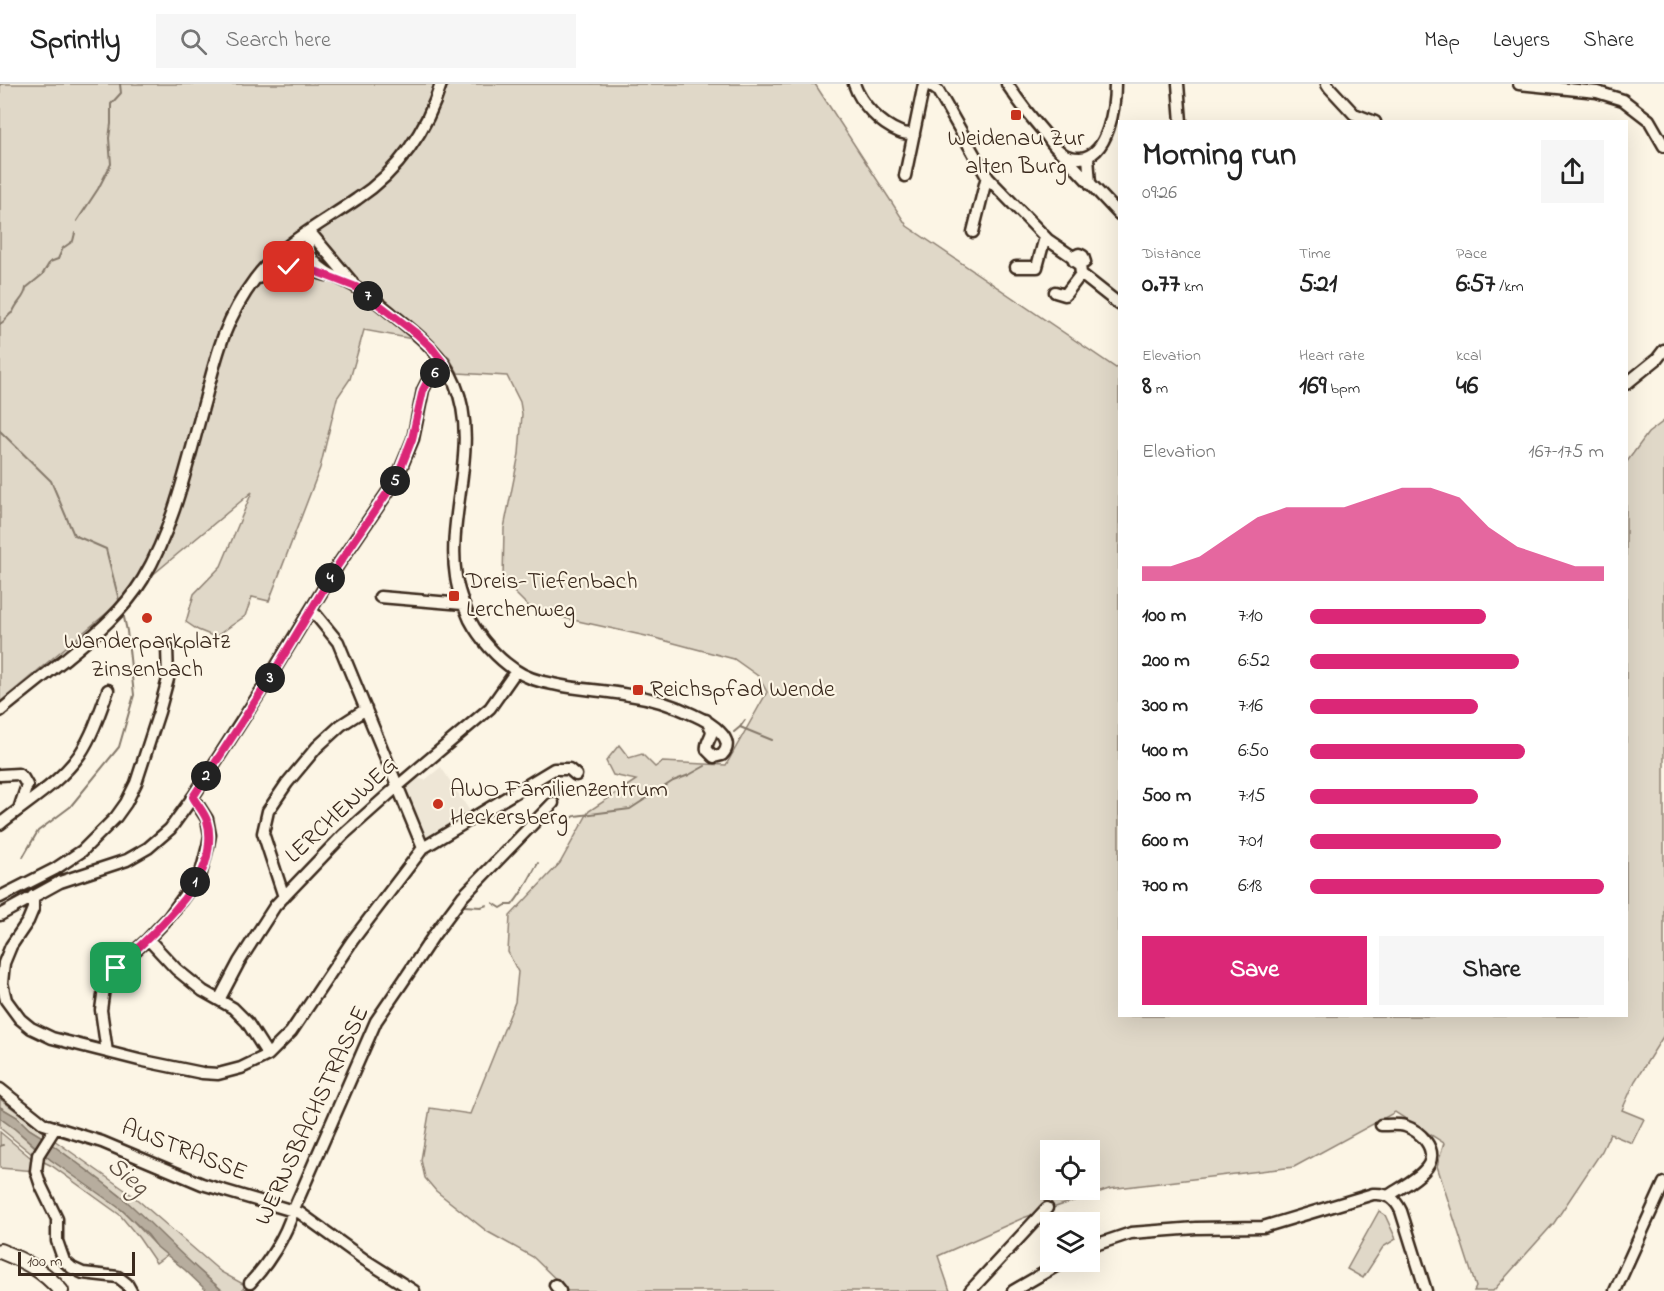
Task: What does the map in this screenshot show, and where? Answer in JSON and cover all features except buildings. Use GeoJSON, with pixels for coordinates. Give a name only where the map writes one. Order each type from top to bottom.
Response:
{"type":"FeatureCollection","features":[{"type":"Feature","properties":{"kind":"main road"},"geometry":{"type":"LineString","coordinates":[[0,1251],[25,1260],[61,1291]]}},
{"type":"Feature","properties":{"kind":"street"},"geometry":{"type":"LineString","coordinates":[[0,711],[115,615],[142,580],[169,523],[226,327],[238,304],[255,279],[279,251],[373,188],[393,168],[409,150],[426,121],[441,84]]}},
{"type":"Feature","properties":{"kind":"street"},"geometry":{"type":"LineString","coordinates":[[854,84],[878,119],[900,132],[914,134]]}},
{"type":"Feature","properties":{"kind":"street"},"geometry":{"type":"LineString","coordinates":[[905,176],[926,84],[938,91],[987,176],[1045,237],[1118,303]]}},
{"type":"Feature","properties":{"kind":"street"},"geometry":{"type":"LineString","coordinates":[[1007,84],[1055,146],[1063,154],[1071,157],[1088,157],[1103,141],[1115,99],[1114,84]]}},
{"type":"Feature","properties":{"kind":"street"},"geometry":{"type":"LineString","coordinates":[[1178,84],[1181,120]]}},
{"type":"Feature","properties":{"kind":"street"},"geometry":{"type":"LineString","coordinates":[[1328,84],[1354,114],[1370,120]]}},
{"type":"Feature","properties":{"kind":"street"},"geometry":{"type":"LineString","coordinates":[[1519,84],[1597,93],[1623,100],[1649,120],[1664,146]]}},
{"type":"Feature","properties":{"kind":"street"},"geometry":{"type":"LineString","coordinates":[[1071,157],[1071,164],[1118,213]]}},
{"type":"Feature","properties":{"kind":"street"},"geometry":{"type":"LineString","coordinates":[[1088,157],[1090,184]]}},
{"type":"Feature","properties":{"kind":"street"},"geometry":{"type":"LineString","coordinates":[[973,232],[987,176]]}},
{"type":"Feature","properties":{"kind":"street"},"geometry":{"type":"LineString","coordinates":[[309,231],[351,285],[431,347],[445,365],[455,384],[464,411],[465,441],[454,547],[455,577],[463,604],[476,632],[516,671],[551,684],[654,700],[706,720]]}},
{"type":"Feature","properties":{"kind":"street"},"geometry":{"type":"LineString","coordinates":[[1016,267],[1037,267],[1045,237]]}},
{"type":"Feature","properties":{"kind":"street"},"geometry":{"type":"LineString","coordinates":[[1055,292],[1065,295],[1078,265]]}},
{"type":"Feature","properties":{"kind":"street"},"geometry":{"type":"LineString","coordinates":[[255,279],[281,268],[297,266],[351,285]]}},
{"type":"Feature","properties":{"kind":"street"},"geometry":{"type":"LineString","coordinates":[[1628,382],[1657,359],[1664,350]]}},
{"type":"Feature","properties":{"kind":"street"},"geometry":{"type":"LineString","coordinates":[[0,915],[60,882],[127,860],[148,848],[170,829],[193,797],[311,612],[338,565],[396,480],[412,439],[423,390],[430,376],[445,365]]}},
{"type":"Feature","properties":{"kind":"street"},"geometry":{"type":"LineString","coordinates":[[380,597],[463,604]]}},
{"type":"Feature","properties":{"kind":"street"},"geometry":{"type":"LineString","coordinates":[[311,612],[338,642],[399,785],[423,848]]}},
{"type":"Feature","properties":{"kind":"street"},"geometry":{"type":"LineString","coordinates":[[0,897],[55,869],[82,850],[116,817],[126,803],[136,783],[168,679],[167,646]]}},
{"type":"Feature","properties":{"kind":"street","name":"LERCHENWEG"},"geometry":{"type":"LineString","coordinates":[[219,1000],[239,962],[275,906],[344,835],[490,708],[516,671]]}},
{"type":"Feature","properties":{"kind":"street"},"geometry":{"type":"LineString","coordinates":[[0,824],[69,767],[80,753],[93,729],[108,690]]}},
{"type":"Feature","properties":{"kind":"street"},"geometry":{"type":"LineString","coordinates":[[284,897],[263,833],[268,811],[287,783],[318,747],[341,725],[366,709]]}},
{"type":"Feature","properties":{"kind":"street"},"geometry":{"type":"LineString","coordinates":[[33,896],[33,909],[28,921],[11,946],[4,963],[2,983],[6,1000],[20,1019],[31,1028],[51,1038],[202,1073],[218,1074],[241,1068],[268,1055],[291,1032],[352,941],[423,848],[554,769],[569,769],[576,775]]}},
{"type":"Feature","properties":{"kind":"street"},"geometry":{"type":"LineString","coordinates":[[0,775],[18,774],[27,785],[19,809]]}},
{"type":"Feature","properties":{"kind":"street"},"geometry":{"type":"LineString","coordinates":[[107,1052],[101,1010],[104,988],[116,968],[148,939],[201,873],[210,835],[207,819],[193,797]]}},
{"type":"Feature","properties":{"kind":"street","name":"WERNSBACHSTRASSE"},"geometry":{"type":"LineString","coordinates":[[250,1283],[263,1268],[290,1221],[376,1021],[463,896],[554,803]]}},
{"type":"Feature","properties":{"kind":"street"},"geometry":{"type":"LineString","coordinates":[[148,939],[176,969],[203,991],[232,1008],[247,1022],[268,1055]]}},
{"type":"Feature","properties":{"kind":"street","name":"AUSTRASSE"},"geometry":{"type":"LineString","coordinates":[[0,1089],[44,1124],[102,1142],[202,1184],[300,1213],[365,1260],[414,1291]]}},
{"type":"Feature","properties":{"kind":"street"},"geometry":{"type":"LineString","coordinates":[[1381,1125],[1404,1126],[1418,1133],[1431,1147],[1429,1164],[1422,1173],[1388,1196]]}},
{"type":"Feature","properties":{"kind":"street"},"geometry":{"type":"LineString","coordinates":[[55,1128],[36,1162],[38,1177],[57,1219],[57,1241],[64,1261],[83,1273],[118,1277],[127,1284],[131,1291]]}},
{"type":"Feature","properties":{"kind":"street"},"geometry":{"type":"LineString","coordinates":[[1615,1291],[1664,1183]]}},
{"type":"Feature","properties":{"kind":"street"},"geometry":{"type":"LineString","coordinates":[[1100,1243],[1131,1233],[1196,1228],[1263,1227],[1372,1194],[1380,1194],[1388,1196],[1397,1203],[1401,1211],[1426,1291]]}},
{"type":"Feature","properties":{"kind":"street"},"geometry":{"type":"LineString","coordinates":[[970,1291],[1047,1208]]}},
{"type":"Feature","properties":{"kind":"street"},"geometry":{"type":"LineString","coordinates":[[1013,1291],[1046,1272]]}},
{"type":"Feature","properties":{"kind":"shaded area"},"geometry":{"type":"Polygon","coordinates":[[[0,84],[815,84],[907,226],[1116,368],[1118,366],[1118,1017],[1628,1017],[1628,460],[1648,433],[1664,421],[1664,1035],[1635,1081],[1622,1110],[1644,1119],[1632,1143],[1610,1134],[1602,1151],[1554,1223],[1493,1291],[1474,1291],[1476,1287],[1437,1166],[1444,1143],[1395,1112],[1294,1167],[1109,1189],[1100,1192],[1100,1140],[1040,1140],[1040,1200],[1076,1200],[1023,1218],[938,1256],[950,1291],[568,1291],[533,1257],[488,1232],[436,1191],[425,1178],[421,1160],[430,1108],[470,1114],[515,1002],[518,972],[508,952],[510,916],[560,863],[589,811],[636,780],[613,775],[606,761],[619,745],[629,758],[642,754],[655,767],[662,762],[726,765],[767,692],[758,676],[734,659],[655,638],[537,612],[503,581],[504,528],[519,454],[522,414],[520,402],[507,376],[458,373],[448,356],[429,342],[364,330],[350,379],[337,398],[320,468],[269,601],[252,597],[245,616],[215,637],[186,622],[194,594],[221,566],[252,492],[0,702],[0,84]]]}},
{"type":"Feature","properties":{"kind":"shaded area","name":"AWO Familienzentrum Heckersberg"},"geometry":{"type":"Polygon","coordinates":[[[441,767],[473,816],[428,840],[406,793],[408,785],[416,778],[425,780],[441,767]]]}},
{"type":"Feature","properties":{"kind":"shaded area"},"geometry":{"type":"Polygon","coordinates":[[[0,1099],[44,1132],[42,1137],[0,1107],[0,1099]]]}},
{"type":"Feature","properties":{"kind":"shaded area"},"geometry":{"type":"Polygon","coordinates":[[[0,1107],[17,1117],[29,1129],[114,1191],[223,1291],[207,1291],[157,1247],[122,1210],[51,1160],[0,1118],[0,1107]]]}},
{"type":"Feature","properties":{"kind":"shaded area"},"geometry":{"type":"Polygon","coordinates":[[[0,1118],[35,1147],[32,1154],[0,1128],[0,1118]]]}},
{"type":"Feature","properties":{"kind":"shaded area"},"geometry":{"type":"Polygon","coordinates":[[[0,1132],[36,1162],[36,1171],[0,1168],[0,1132]]]}},
{"type":"Feature","properties":{"kind":"shaded area"},"geometry":{"type":"Polygon","coordinates":[[[54,1140],[132,1195],[221,1272],[245,1285],[242,1291],[223,1291],[179,1253],[122,1197],[51,1144],[54,1140]]]}},
{"type":"Feature","properties":{"kind":"shaded area"},"geometry":{"type":"Polygon","coordinates":[[[44,1155],[115,1204],[167,1255],[156,1263],[120,1215],[42,1161],[44,1155]]]}},
{"type":"Feature","properties":{"kind":"shaded area"},"geometry":{"type":"Polygon","coordinates":[[[1379,1211],[1385,1215],[1396,1239],[1383,1247],[1363,1278],[1347,1269],[1379,1211]]]}},
{"type":"Feature","properties":{"kind":"waterway"},"geometry":{"type":"LineString","coordinates":[[77,221],[111,164],[109,138],[111,104],[121,93],[120,84]]}},
{"type":"Feature","properties":{"kind":"waterway"},"geometry":{"type":"LineString","coordinates":[[0,324],[13,312],[26,288],[42,275],[50,262],[58,259],[63,248],[73,241],[75,233]]}},
{"type":"Feature","properties":{"kind":"waterway"},"geometry":{"type":"LineString","coordinates":[[0,431],[51,481],[74,535],[106,549],[120,604]]}},
{"type":"Feature","properties":{"kind":"waterway"},"geometry":{"type":"LineString","coordinates":[[23,857],[38,831],[70,807],[119,747],[134,695],[123,613]]}},
{"type":"Feature","properties":{"kind":"waterway"},"geometry":{"type":"LineString","coordinates":[[734,732],[745,720]]}},
{"type":"Feature","properties":{"kind":"waterway"},"geometry":{"type":"LineString","coordinates":[[740,727],[772,740]]}},
{"type":"Feature","properties":{"kind":"waterway"},"geometry":{"type":"LineString","coordinates":[[562,824],[575,816],[630,809],[673,781],[705,766]]}},
{"type":"Feature","properties":{"kind":"waterway"},"geometry":{"type":"LineString","coordinates":[[493,903],[501,908],[512,905],[523,891],[538,863]]}},
{"type":"Feature","properties":{"kind":"waterway"},"geometry":{"type":"LineString","coordinates":[[464,906],[487,905]]}},
{"type":"Feature","properties":{"kind":"place","name":"Weidenau Zur alten Burg"},"geometry":{"type":"Point","coordinates":[1016,115]}},
{"type":"Feature","properties":{"kind":"place","name":"Dreis-Tiefenbach Lerchenweg"},"geometry":{"type":"Point","coordinates":[454,596]}},
{"type":"Feature","properties":{"kind":"place","name":"Wanderparkplatz Zinsenbach"},"geometry":{"type":"Point","coordinates":[147,618]}},
{"type":"Feature","properties":{"kind":"place","name":"Reichspfad Wende"},"geometry":{"type":"Point","coordinates":[638,690]}},
{"type":"Feature","properties":{"kind":"place","name":"AWO Familienzentrum Heckersberg"},"geometry":{"type":"Point","coordinates":[438,804]}},
{"type":"Feature","properties":{"kind":"route"},"geometry":{"type":"LineString","coordinates":[[116,968],[148,939],[201,873],[210,835],[207,819],[193,797],[266,685],[338,565],[396,480],[416,426],[423,390],[430,376],[445,365],[417,334],[356,287],[307,268],[289,267]]}},
{"type":"Feature","properties":{"kind":"water label","name":"Sieg"},"geometry":{"type":"Point","coordinates":[127,1177]}}]}
